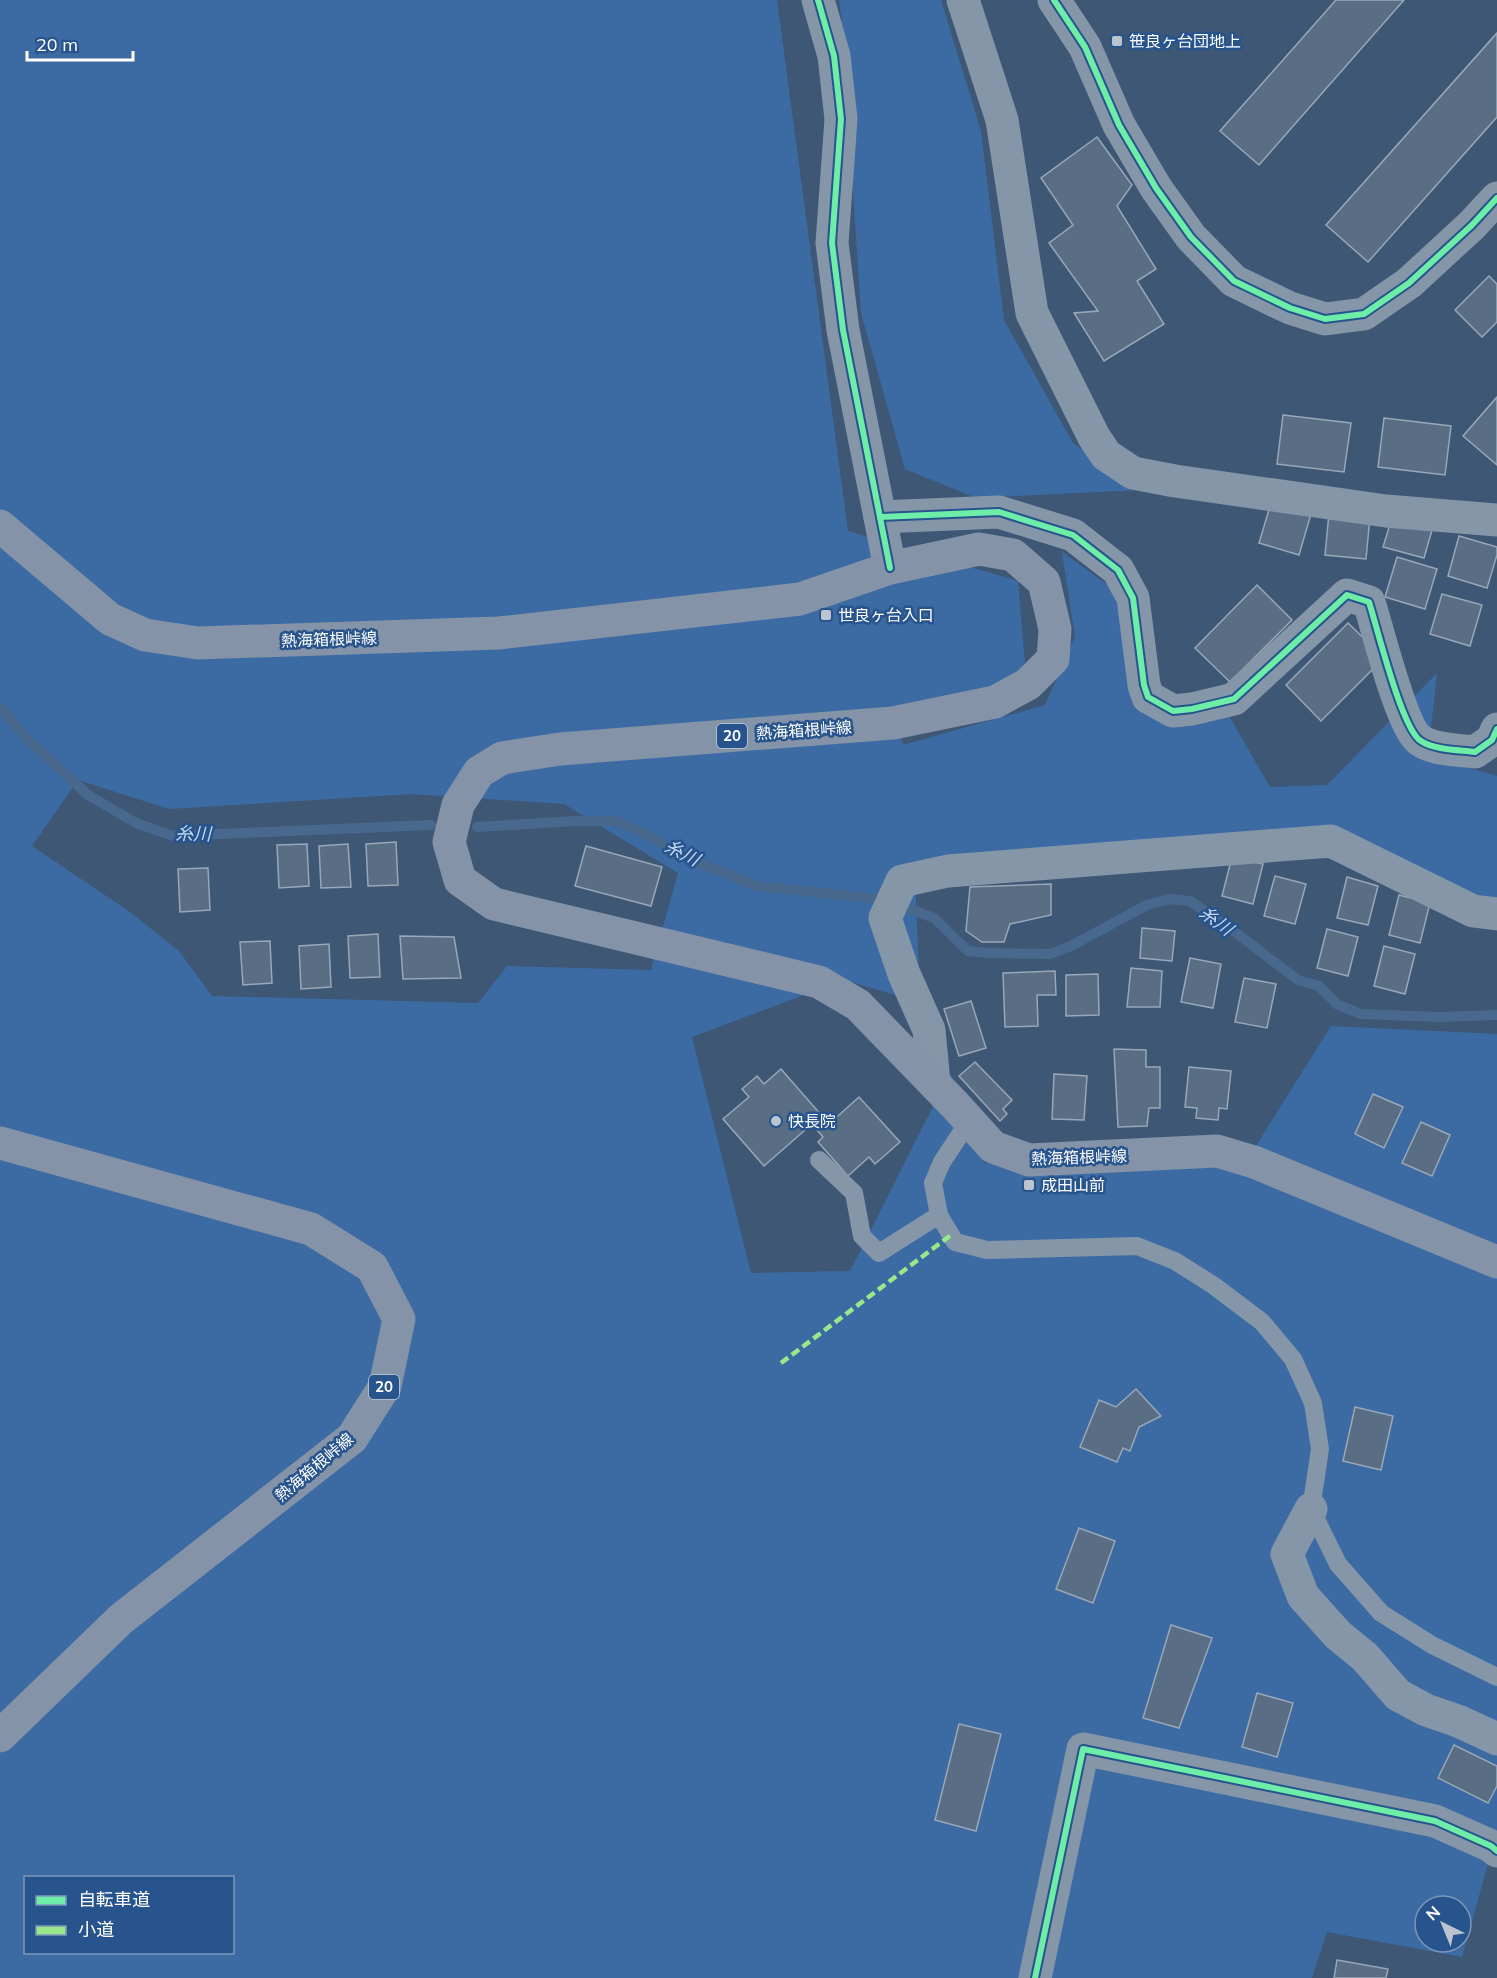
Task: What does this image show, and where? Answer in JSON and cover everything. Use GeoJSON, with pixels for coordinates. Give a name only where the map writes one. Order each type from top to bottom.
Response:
{"type":"FeatureCollection","features":[{"type":"Feature","properties":{"kind":"main road","name":"熱海箱根峠線"},"geometry":{"type":"LineString","coordinates":[[0,526],[110,619],[145,634],[198,643],[510,632],[800,599],[890,568],[979,549],[1013,555],[1044,582],[1055,629],[1053,659],[1028,684],[995,702],[893,723],[560,749],[502,758],[479,772],[458,805],[449,842],[460,880],[494,904],[819,982],[858,1005],[993,1147],[1029,1160],[1217,1151],[1254,1162],[1497,1262]]}},
{"type":"Feature","properties":{"kind":"main road","name":"熱海箱根峠線"},"geometry":{"type":"LineString","coordinates":[[0,1143],[311,1229],[372,1267],[399,1319],[385,1386],[352,1438],[121,1619],[0,1736]]}},
{"type":"Feature","properties":{"kind":"street"},"geometry":{"type":"LineString","coordinates":[[818,0],[834,56],[842,119],[832,243],[841,320],[890,568]]}},
{"type":"Feature","properties":{"kind":"street"},"geometry":{"type":"LineString","coordinates":[[963,0],[1002,120],[1032,313],[1094,437],[1106,455],[1133,473],[1175,481],[1386,511],[1497,520]]}},
{"type":"Feature","properties":{"kind":"street"},"geometry":{"type":"LineString","coordinates":[[1054,0],[1085,47],[1119,125],[1156,188],[1191,237],[1234,281],[1290,308],[1325,319],[1364,314],[1409,284],[1472,225],[1497,198]]}},
{"type":"Feature","properties":{"kind":"street"},"geometry":{"type":"LineString","coordinates":[[880,517],[999,512],[1073,535],[1118,570],[1133,598],[1144,685],[1148,697],[1173,711],[1234,699],[1347,595],[1369,602],[1410,729],[1420,741],[1447,749],[1475,752],[1492,740],[1497,729]]}},
{"type":"Feature","properties":{"kind":"street"},"geometry":{"type":"LineString","coordinates":[[934,1083],[929,1030],[904,974],[885,918],[902,881],[948,871],[1331,840],[1473,911],[1497,914]]}},
{"type":"Feature","properties":{"kind":"street"},"geometry":{"type":"LineString","coordinates":[[1311,1509],[1287,1554],[1303,1596],[1338,1635],[1365,1657],[1398,1695],[1426,1710],[1458,1721],[1497,1739]]}},
{"type":"Feature","properties":{"kind":"street"},"geometry":{"type":"LineString","coordinates":[[1035,1978],[1083,1749],[1435,1821],[1491,1846],[1497,1851]]}},
{"type":"Feature","properties":{"kind":"lane"},"geometry":{"type":"LineString","coordinates":[[969,1121],[942,1162],[933,1184],[939,1215],[955,1242],[987,1250],[1137,1246],[1175,1262],[1213,1285],[1262,1322],[1293,1359],[1313,1403],[1320,1449],[1311,1509],[1338,1564],[1381,1613],[1432,1645],[1497,1677]]}},
{"type":"Feature","properties":{"kind":"lane"},"geometry":{"type":"LineString","coordinates":[[819,1160],[854,1193],[862,1236],[879,1253],[939,1215]]}},
{"type":"Feature","properties":{"kind":"shaded area"},"geometry":{"type":"Polygon","coordinates":[[[0,0],[777,0],[848,531],[1018,581],[1025,663],[992,716],[901,735],[903,745],[1045,705],[1075,637],[1062,552],[1108,585],[1131,634],[1165,725],[1224,707],[1270,787],[1327,785],[1437,673],[1428,756],[1497,776],[1497,906],[1361,866],[1241,840],[915,874],[920,1002],[844,980],[692,1037],[751,1273],[850,1271],[950,1073],[984,1163],[1247,1160],[1331,1026],[1497,1034],[1497,1832],[1473,1918],[1473,1894],[1413,1894],[1413,1948],[1327,1932],[1312,1978],[0,1978],[0,0]],[[78,780],[32,846],[130,912],[179,951],[212,996],[478,1003],[507,966],[651,970],[678,873],[564,804],[412,794],[169,809],[78,780]]]}},
{"type":"Feature","properties":{"kind":"shaded area"},"geometry":{"type":"Polygon","coordinates":[[[839,0],[941,0],[981,131],[1004,320],[1073,443],[1140,490],[976,498],[905,469],[861,313],[839,0]]]}},
{"type":"Feature","properties":{"kind":"shaded area"},"geometry":{"type":"Polygon","coordinates":[[[1446,1954],[1463,1954],[1462,1957],[1446,1954]]]}},
{"type":"Feature","properties":{"kind":"building"},"geometry":{"type":"Polygon","coordinates":[[[1336,0],[1404,0],[1259,165],[1220,131],[1336,0]]]}},
{"type":"Feature","properties":{"kind":"building"},"geometry":{"type":"Polygon","coordinates":[[[1497,33],[1497,117],[1368,262],[1326,225],[1497,33]]]}},
{"type":"Feature","properties":{"kind":"building"},"geometry":{"type":"Polygon","coordinates":[[[1097,137],[1132,185],[1117,206],[1156,269],[1137,281],[1164,324],[1104,361],[1074,313],[1098,311],[1049,243],[1073,225],[1041,178],[1097,137]]]}},
{"type":"Feature","properties":{"kind":"building"},"geometry":{"type":"Polygon","coordinates":[[[1489,276],[1497,284],[1497,322],[1482,337],[1455,310],[1489,276]]]}},
{"type":"Feature","properties":{"kind":"building"},"geometry":{"type":"Polygon","coordinates":[[[1497,397],[1497,465],[1463,436],[1497,397]]]}},
{"type":"Feature","properties":{"kind":"building"},"geometry":{"type":"Polygon","coordinates":[[[1283,415],[1351,423],[1344,472],[1277,464],[1283,415]]]}},
{"type":"Feature","properties":{"kind":"building"},"geometry":{"type":"Polygon","coordinates":[[[1384,418],[1451,426],[1445,475],[1378,467],[1384,418]]]}},
{"type":"Feature","properties":{"kind":"building"},"geometry":{"type":"Polygon","coordinates":[[[1271,503],[1311,514],[1299,555],[1259,543],[1271,503]]]}},
{"type":"Feature","properties":{"kind":"building"},"geometry":{"type":"Polygon","coordinates":[[[1329,513],[1370,517],[1366,559],[1325,555],[1329,513]]]}},
{"type":"Feature","properties":{"kind":"building"},"geometry":{"type":"Polygon","coordinates":[[[1392,518],[1432,530],[1424,558],[1383,547],[1392,518]]]}},
{"type":"Feature","properties":{"kind":"building"},"geometry":{"type":"Polygon","coordinates":[[[1459,536],[1497,547],[1497,555],[1487,588],[1448,576],[1459,536]]]}},
{"type":"Feature","properties":{"kind":"building"},"geometry":{"type":"Polygon","coordinates":[[[1397,557],[1437,569],[1425,609],[1385,597],[1397,557]]]}},
{"type":"Feature","properties":{"kind":"building"},"geometry":{"type":"Polygon","coordinates":[[[1257,585],[1292,620],[1230,682],[1195,648],[1257,585]]]}},
{"type":"Feature","properties":{"kind":"building"},"geometry":{"type":"Polygon","coordinates":[[[1442,594],[1482,605],[1470,646],[1430,634],[1442,594]]]}},
{"type":"Feature","properties":{"kind":"building"},"geometry":{"type":"Polygon","coordinates":[[[1348,623],[1384,658],[1321,721],[1286,685],[1348,623]]]}},
{"type":"Feature","properties":{"kind":"building"},"geometry":{"type":"Polygon","coordinates":[[[396,842],[398,885],[368,886],[366,844],[396,842]]]}},
{"type":"Feature","properties":{"kind":"building"},"geometry":{"type":"Polygon","coordinates":[[[307,844],[309,886],[279,888],[277,845],[307,844]]]}},
{"type":"Feature","properties":{"kind":"building"},"geometry":{"type":"Polygon","coordinates":[[[348,844],[351,887],[321,888],[319,846],[348,844]]]}},
{"type":"Feature","properties":{"kind":"building"},"geometry":{"type":"Polygon","coordinates":[[[586,846],[662,867],[651,906],[575,886],[586,846]]]}},
{"type":"Feature","properties":{"kind":"building"},"geometry":{"type":"Polygon","coordinates":[[[1232,857],[1263,864],[1253,904],[1222,896],[1232,857]]]}},
{"type":"Feature","properties":{"kind":"building"},"geometry":{"type":"Polygon","coordinates":[[[208,868],[210,910],[180,912],[178,869],[208,868]]]}},
{"type":"Feature","properties":{"kind":"building"},"geometry":{"type":"Polygon","coordinates":[[[1275,876],[1306,884],[1295,924],[1264,916],[1275,876]]]}},
{"type":"Feature","properties":{"kind":"building"},"geometry":{"type":"Polygon","coordinates":[[[1347,877],[1378,886],[1368,925],[1337,918],[1347,877]]]}},
{"type":"Feature","properties":{"kind":"building"},"geometry":{"type":"Polygon","coordinates":[[[1051,884],[1051,915],[1010,924],[1004,942],[982,942],[966,931],[970,887],[1051,884]]]}},
{"type":"Feature","properties":{"kind":"building"},"geometry":{"type":"Polygon","coordinates":[[[1399,895],[1430,903],[1420,943],[1389,935],[1399,895]]]}},
{"type":"Feature","properties":{"kind":"building"},"geometry":{"type":"Polygon","coordinates":[[[1142,928],[1175,931],[1172,961],[1140,958],[1142,928]]]}},
{"type":"Feature","properties":{"kind":"building"},"geometry":{"type":"Polygon","coordinates":[[[1327,929],[1358,937],[1348,976],[1317,968],[1327,929]]]}},
{"type":"Feature","properties":{"kind":"building"},"geometry":{"type":"Polygon","coordinates":[[[378,934],[380,977],[350,978],[348,936],[378,934]]]}},
{"type":"Feature","properties":{"kind":"building"},"geometry":{"type":"Polygon","coordinates":[[[400,936],[454,937],[461,978],[403,979],[400,936]]]}},
{"type":"Feature","properties":{"kind":"building"},"geometry":{"type":"Polygon","coordinates":[[[270,941],[272,983],[243,985],[240,942],[270,941]]]}},
{"type":"Feature","properties":{"kind":"building"},"geometry":{"type":"Polygon","coordinates":[[[329,944],[331,987],[301,989],[299,946],[329,944]]]}},
{"type":"Feature","properties":{"kind":"building"},"geometry":{"type":"Polygon","coordinates":[[[1384,946],[1415,954],[1405,994],[1374,986],[1384,946]]]}},
{"type":"Feature","properties":{"kind":"building"},"geometry":{"type":"Polygon","coordinates":[[[1190,958],[1221,964],[1213,1008],[1181,1002],[1190,958]]]}},
{"type":"Feature","properties":{"kind":"building"},"geometry":{"type":"Polygon","coordinates":[[[1131,968],[1162,971],[1160,1007],[1127,1007],[1131,968]]]}},
{"type":"Feature","properties":{"kind":"building"},"geometry":{"type":"Polygon","coordinates":[[[1055,971],[1056,995],[1037,995],[1038,1026],[1005,1027],[1003,973],[1055,971]]]}},
{"type":"Feature","properties":{"kind":"building"},"geometry":{"type":"Polygon","coordinates":[[[1098,974],[1099,1015],[1066,1016],[1066,975],[1098,974]]]}},
{"type":"Feature","properties":{"kind":"building"},"geometry":{"type":"Polygon","coordinates":[[[1244,978],[1276,984],[1267,1028],[1235,1022],[1244,978]]]}},
{"type":"Feature","properties":{"kind":"building"},"geometry":{"type":"Polygon","coordinates":[[[971,1001],[986,1048],[959,1056],[944,1009],[971,1001]]]}},
{"type":"Feature","properties":{"kind":"building"},"geometry":{"type":"Polygon","coordinates":[[[1114,1049],[1146,1050],[1146,1067],[1160,1067],[1160,1108],[1149,1108],[1147,1126],[1118,1127],[1114,1049]]]}},
{"type":"Feature","properties":{"kind":"building"},"geometry":{"type":"Polygon","coordinates":[[[975,1062],[1012,1100],[1003,1109],[1007,1114],[1000,1121],[959,1076],[975,1062]]]}},
{"type":"Feature","properties":{"kind":"building"},"geometry":{"type":"Polygon","coordinates":[[[1189,1067],[1231,1071],[1227,1109],[1219,1108],[1218,1120],[1196,1118],[1197,1108],[1185,1107],[1189,1067]]]}},
{"type":"Feature","properties":{"kind":"building","name":"快長院"},"geometry":{"type":"Polygon","coordinates":[[[781,1069],[829,1124],[859,1097],[900,1142],[875,1164],[869,1157],[848,1176],[818,1142],[823,1137],[812,1124],[764,1166],[723,1119],[749,1097],[742,1089],[757,1076],[764,1084],[781,1069]]]}},
{"type":"Feature","properties":{"kind":"building"},"geometry":{"type":"Polygon","coordinates":[[[1054,1074],[1087,1076],[1084,1120],[1052,1119],[1054,1074]]]}},
{"type":"Feature","properties":{"kind":"building"},"geometry":{"type":"Polygon","coordinates":[[[1373,1094],[1403,1107],[1384,1148],[1355,1134],[1373,1094]]]}},
{"type":"Feature","properties":{"kind":"building"},"geometry":{"type":"Polygon","coordinates":[[[1421,1122],[1450,1135],[1432,1176],[1402,1163],[1421,1122]]]}},
{"type":"Feature","properties":{"kind":"building"},"geometry":{"type":"Polygon","coordinates":[[[1136,1389],[1161,1416],[1139,1427],[1130,1451],[1123,1448],[1117,1462],[1080,1447],[1099,1400],[1116,1407],[1136,1389]]]}},
{"type":"Feature","properties":{"kind":"building"},"geometry":{"type":"Polygon","coordinates":[[[1355,1407],[1393,1416],[1381,1470],[1343,1461],[1355,1407]]]}},
{"type":"Feature","properties":{"kind":"building"},"geometry":{"type":"Polygon","coordinates":[[[1079,1528],[1115,1541],[1093,1603],[1056,1589],[1079,1528]]]}},
{"type":"Feature","properties":{"kind":"building"},"geometry":{"type":"Polygon","coordinates":[[[1171,1625],[1212,1638],[1179,1728],[1143,1718],[1171,1625]]]}},
{"type":"Feature","properties":{"kind":"building"},"geometry":{"type":"Polygon","coordinates":[[[1257,1693],[1293,1703],[1277,1757],[1242,1747],[1257,1693]]]}},
{"type":"Feature","properties":{"kind":"building"},"geometry":{"type":"Polygon","coordinates":[[[959,1724],[1001,1734],[976,1831],[935,1820],[959,1724]]]}},
{"type":"Feature","properties":{"kind":"building"},"geometry":{"type":"Polygon","coordinates":[[[1454,1745],[1497,1766],[1497,1786],[1488,1803],[1438,1778],[1454,1745]]]}},
{"type":"Feature","properties":{"kind":"building"},"geometry":{"type":"Polygon","coordinates":[[[1337,1960],[1388,1969],[1386,1978],[1334,1978],[1337,1960]]]}},
{"type":"Feature","properties":{"kind":"waterway","name":"糸川"},"geometry":{"type":"LineString","coordinates":[[0,707],[26,738],[88,795],[136,823],[173,836],[431,825]]}},
{"type":"Feature","properties":{"kind":"waterway","name":"糸川"},"geometry":{"type":"LineString","coordinates":[[477,827],[617,821],[656,839],[673,853],[758,886],[887,900]]}},
{"type":"Feature","properties":{"kind":"waterway","name":"糸川"},"geometry":{"type":"LineString","coordinates":[[905,907],[934,918],[968,951],[1050,954],[1071,946],[1147,905],[1169,899],[1190,901],[1298,980],[1319,986],[1338,1005],[1361,1014],[1440,1017],[1497,1015]]}},
{"type":"Feature","properties":{"kind":"marked path"},"geometry":{"type":"LineString","coordinates":[[781,1363],[951,1235]]}},
{"type":"Feature","properties":{"kind":"cycle path"},"geometry":{"type":"LineString","coordinates":[[818,0],[834,56],[841,119],[832,243],[843,330],[890,568]]}},
{"type":"Feature","properties":{"kind":"cycle path"},"geometry":{"type":"LineString","coordinates":[[1054,0],[1085,47],[1119,125],[1156,188],[1191,237],[1234,281],[1290,308],[1325,319],[1364,314],[1409,283],[1472,225],[1497,198]]}},
{"type":"Feature","properties":{"kind":"cycle path"},"geometry":{"type":"LineString","coordinates":[[880,517],[999,512],[1073,535],[1118,570],[1133,598],[1144,685],[1148,697],[1173,711],[1234,699],[1347,595],[1369,602],[1398,699],[1414,733],[1421,741],[1440,748],[1475,752],[1492,740],[1497,729]]}},
{"type":"Feature","properties":{"kind":"cycle path"},"geometry":{"type":"LineString","coordinates":[[1035,1978],[1083,1749],[1435,1821],[1491,1846],[1497,1851]]}},
{"type":"Feature","properties":{"kind":"place","name":"笹良ヶ台団地上"},"geometry":{"type":"Point","coordinates":[1117,41]}},
{"type":"Feature","properties":{"kind":"place","name":"世良ヶ台入口"},"geometry":{"type":"Point","coordinates":[826,615]}},
{"type":"Feature","properties":{"kind":"place","name":"快長院"},"geometry":{"type":"Point","coordinates":[776,1121]}},
{"type":"Feature","properties":{"kind":"place","name":"成田山前"},"geometry":{"type":"Point","coordinates":[1029,1185]}}]}
